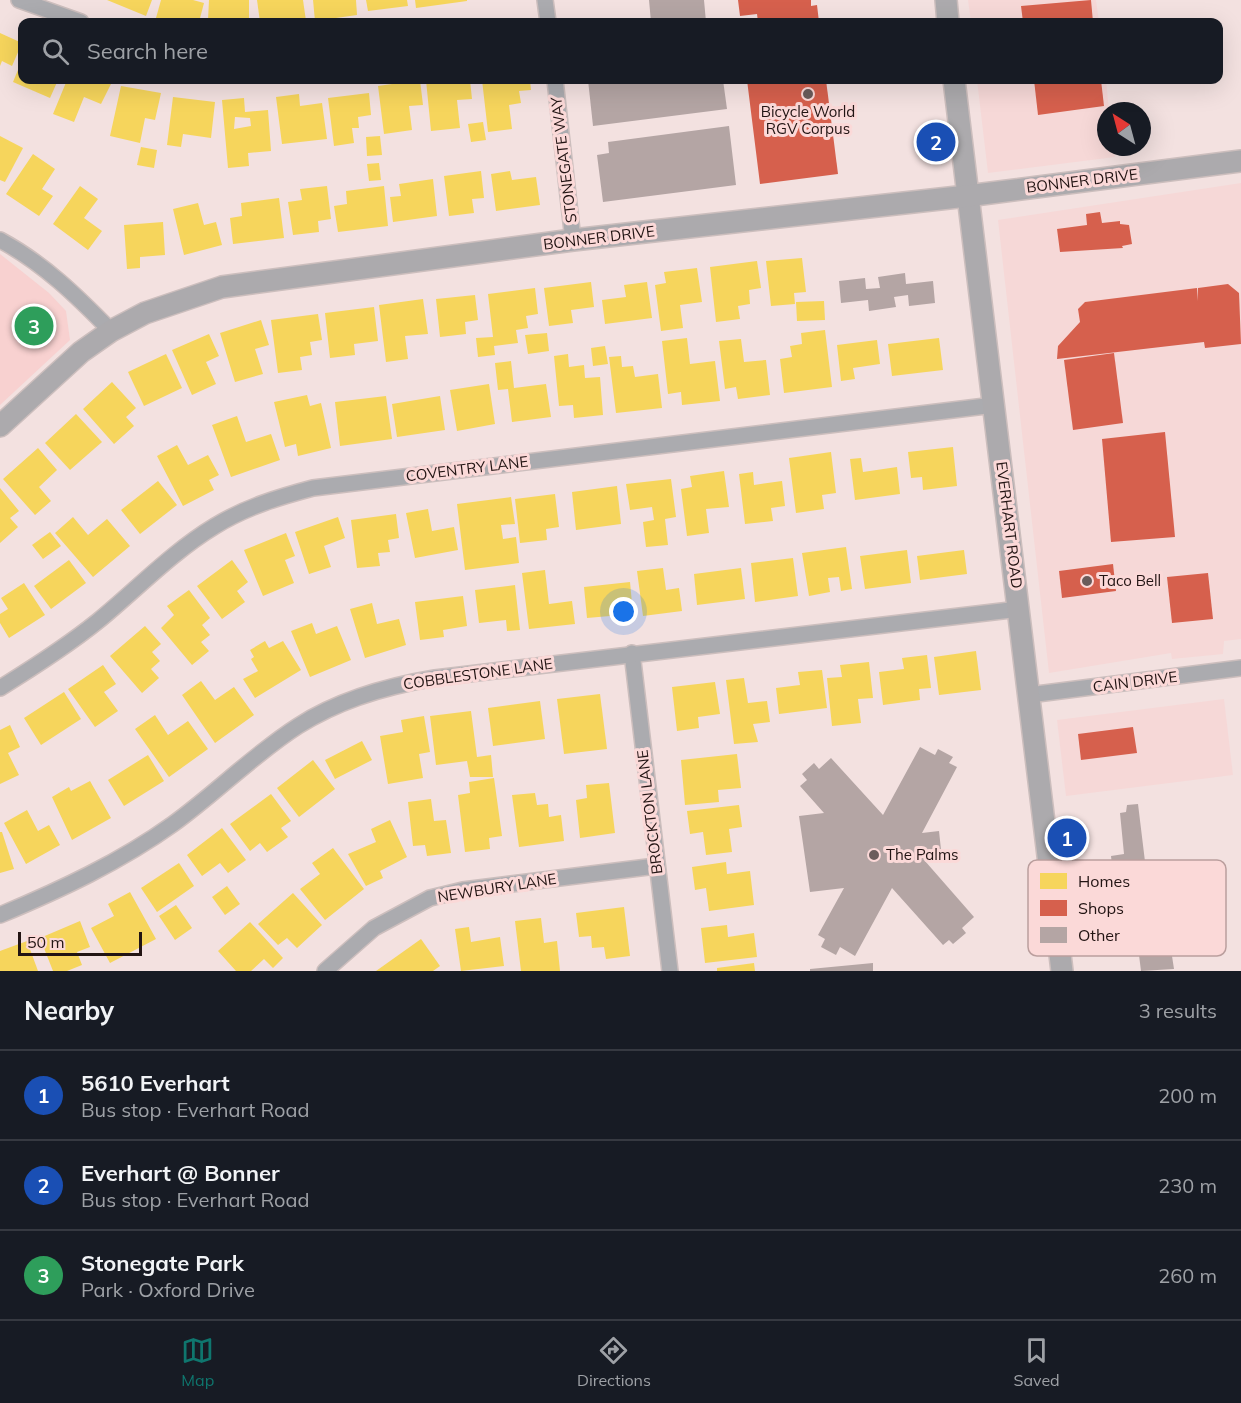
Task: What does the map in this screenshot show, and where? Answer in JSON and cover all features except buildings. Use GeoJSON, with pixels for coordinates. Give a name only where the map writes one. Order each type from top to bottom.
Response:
{"type":"FeatureCollection","features":[{"type":"Feature","properties":{"kind":"street"},"geometry":{"type":"LineString","coordinates":[[19,0],[70,18]]}},
{"type":"Feature","properties":{"kind":"street"},"geometry":{"type":"LineString","coordinates":[[545,0],[547,18]]}},
{"type":"Feature","properties":{"kind":"street"},"geometry":{"type":"LineString","coordinates":[[945,0],[947,18]]}},
{"type":"Feature","properties":{"kind":"street","name":"STONEGATE WAY"},"geometry":{"type":"LineString","coordinates":[[555,84],[573,240]]}},
{"type":"Feature","properties":{"kind":"street","name":"EVERHART ROAD"},"geometry":{"type":"LineString","coordinates":[[954,84],[1049,860]]}},
{"type":"Feature","properties":{"kind":"street","name":"BONNER DRIVE"},"geometry":{"type":"LineString","coordinates":[[0,426],[81,352],[111,331],[145,313],[222,287],[573,240],[967,196],[1241,161]]}},
{"type":"Feature","properties":{"kind":"street"},"geometry":{"type":"LineString","coordinates":[[0,240],[23,252],[51,273],[111,331]]}},
{"type":"Feature","properties":{"kind":"street","name":"COVENTRY LANE"},"geometry":{"type":"LineString","coordinates":[[0,688],[50,657],[97,621],[185,546],[217,525],[275,498],[313,488],[994,405]]}},
{"type":"Feature","properties":{"kind":"street","name":"COBBLESTONE LANE"},"geometry":{"type":"LineString","coordinates":[[0,915],[126,854],[172,825],[299,725],[364,694],[399,684],[435,678],[1019,609]]}},
{"type":"Feature","properties":{"kind":"street","name":"BROCKTON LANE"},"geometry":{"type":"LineString","coordinates":[[632,654],[670,971]]}},
{"type":"Feature","properties":{"kind":"street","name":"CAIN DRIVE"},"geometry":{"type":"LineString","coordinates":[[1029,695],[1241,668]]}},
{"type":"Feature","properties":{"kind":"street","name":"NEWBURY LANE"},"geometry":{"type":"LineString","coordinates":[[325,971],[374,928],[399,912],[430,898],[463,890],[656,866]]}},
{"type":"Feature","properties":{"kind":"street","name":"EVERHART ROAD"},"geometry":{"type":"LineString","coordinates":[[1060,956],[1062,971]]}},
{"type":"Feature","properties":{"kind":"shaded area"},"geometry":{"type":"Polygon","coordinates":[[[968,0],[1096,0],[1098,18],[970,18],[968,0]]]}},
{"type":"Feature","properties":{"kind":"shaded area"},"geometry":{"type":"Polygon","coordinates":[[[977,84],[1106,84],[1108,102],[1097,102],[1097,156],[1115,157],[988,173],[977,84]]]}},
{"type":"Feature","properties":{"kind":"shaded area"},"geometry":{"type":"Polygon","coordinates":[[[1241,183],[1241,639],[1224,641],[1223,654],[1172,659],[1171,653],[1049,673],[998,220],[1241,183]]]}},
{"type":"Feature","properties":{"kind":"shaded area"},"geometry":{"type":"Polygon","coordinates":[[[0,254],[49,293],[66,311],[70,340],[0,405],[0,254]]]}},
{"type":"Feature","properties":{"kind":"shaded area"},"geometry":{"type":"Polygon","coordinates":[[[1224,699],[1233,775],[1066,796],[1057,720],[1224,699]]]}},
{"type":"Feature","properties":{"kind":"place","name":"Bicycle World RGV Corpus"},"geometry":{"type":"Point","coordinates":[808,94]}},
{"type":"Feature","properties":{"kind":"place","name":"Everhart @ Bonner"},"geometry":{"type":"Point","coordinates":[936,142]}},
{"type":"Feature","properties":{"kind":"place","name":"Stonegate Park"},"geometry":{"type":"Point","coordinates":[34,326]}},
{"type":"Feature","properties":{"kind":"place","name":"Taco Bell"},"geometry":{"type":"Point","coordinates":[1087,581]}},
{"type":"Feature","properties":{"kind":"place","name":"5610 Everhart"},"geometry":{"type":"Point","coordinates":[1067,838]}},
{"type":"Feature","properties":{"kind":"place","name":"The Palms"},"geometry":{"type":"Point","coordinates":[874,855]}}]}
